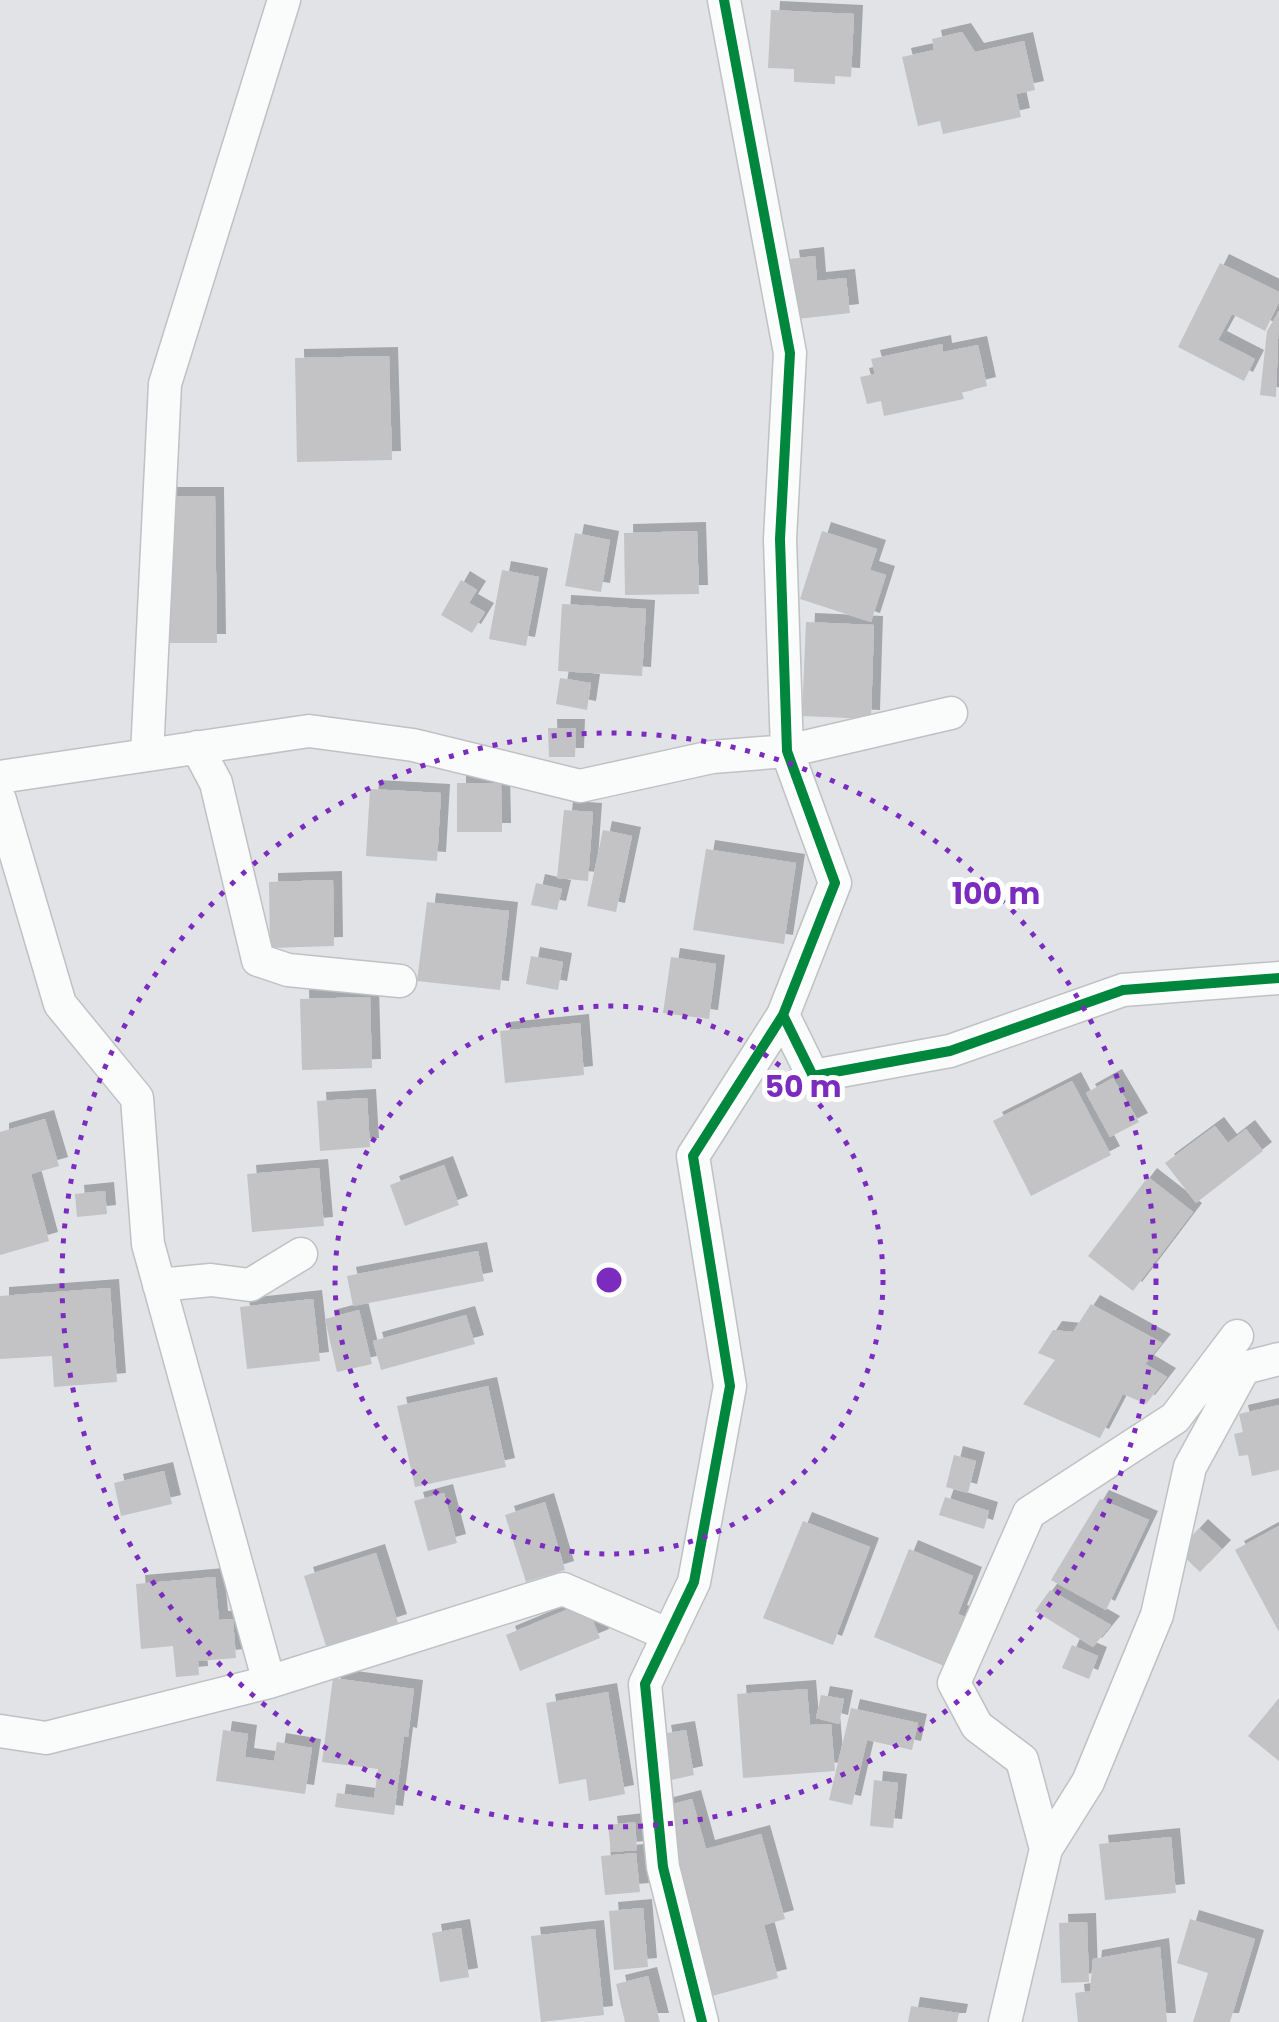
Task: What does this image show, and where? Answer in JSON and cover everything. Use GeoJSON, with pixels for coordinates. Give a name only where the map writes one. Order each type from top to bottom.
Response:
{"type":"FeatureCollection","features":[{"type":"Feature","properties":{"kind":"street"},"geometry":{"type":"LineString","coordinates":[[147,755],[165,384],[284,0]]}},
{"type":"Feature","properties":{"kind":"street"},"geometry":{"type":"LineString","coordinates":[[702,2022],[662,1867],[645,1684],[694,1582],[730,1386],[693,1156],[783,1014],[835,883],[787,751],[780,539],[790,353],[724,0]]}},
{"type":"Feature","properties":{"kind":"street"},"geometry":{"type":"LineString","coordinates":[[0,777],[309,730],[414,745],[580,786],[712,757],[787,751],[950,712]]}},
{"type":"Feature","properties":{"kind":"street"},"geometry":{"type":"LineString","coordinates":[[197,747],[216,784],[258,960],[288,970],[400,980]]}},
{"type":"Feature","properties":{"kind":"street"},"geometry":{"type":"LineString","coordinates":[[0,800],[60,1004],[138,1098],[148,1244],[269,1682]]}},
{"type":"Feature","properties":{"kind":"street"},"geometry":{"type":"LineString","coordinates":[[783,1014],[813,1076],[950,1051],[1123,990],[1279,978]]}},
{"type":"Feature","properties":{"kind":"street"},"geometry":{"type":"LineString","coordinates":[[159,1285],[211,1280],[250,1285],[301,1254]]}},
{"type":"Feature","properties":{"kind":"street"},"geometry":{"type":"LineString","coordinates":[[1046,1849],[1022,1760],[977,1726],[954,1684],[1029,1513],[1175,1418],[1237,1336]]}},
{"type":"Feature","properties":{"kind":"street"},"geometry":{"type":"LineString","coordinates":[[1005,2022],[1046,1849],[1088,1782],[1157,1615],[1190,1467],[1244,1368],[1279,1359]]}},
{"type":"Feature","properties":{"kind":"street"},"geometry":{"type":"LineString","coordinates":[[0,1731],[46,1738],[269,1682],[563,1588],[668,1635]]}},
{"type":"Feature","properties":{"kind":"building"},"geometry":{"type":"Polygon","coordinates":[[[771,10],[854,14],[851,77],[835,76],[835,84],[794,82],[794,69],[768,68],[771,10]]]}},
{"type":"Feature","properties":{"kind":"building"},"geometry":{"type":"Polygon","coordinates":[[[962,32],[975,52],[1024,41],[1035,90],[1016,94],[1021,117],[943,134],[940,121],[918,126],[902,57],[934,50],[932,39],[962,32]]]}},
{"type":"Feature","properties":{"kind":"building"},"geometry":{"type":"Polygon","coordinates":[[[815,256],[817,281],[846,278],[850,313],[797,319],[790,259],[815,256]]]}},
{"type":"Feature","properties":{"kind":"building"},"geometry":{"type":"Polygon","coordinates":[[[1220,263],[1279,292],[1279,302],[1265,331],[1232,314],[1218,340],[1255,359],[1244,381],[1178,347],[1220,263]]]}},
{"type":"Feature","properties":{"kind":"building"},"geometry":{"type":"Polygon","coordinates":[[[1279,311],[1276,397],[1260,395],[1267,331],[1279,311]]]}},
{"type":"Feature","properties":{"kind":"building"},"geometry":{"type":"Polygon","coordinates":[[[942,344],[943,352],[978,345],[987,386],[962,392],[964,399],[884,416],[881,401],[867,404],[860,377],[875,374],[871,359],[942,344]]]}},
{"type":"Feature","properties":{"kind":"building"},"geometry":{"type":"Polygon","coordinates":[[[389,356],[392,460],[297,462],[295,358],[389,356]]]}},
{"type":"Feature","properties":{"kind":"building"},"geometry":{"type":"Polygon","coordinates":[[[165,496],[215,496],[217,643],[167,643],[165,496]]]}},
{"type":"Feature","properties":{"kind":"building"},"geometry":{"type":"Polygon","coordinates":[[[697,531],[699,594],[625,595],[624,533],[697,531]]]}},
{"type":"Feature","properties":{"kind":"building"},"geometry":{"type":"Polygon","coordinates":[[[822,531],[877,549],[870,570],[886,575],[871,622],[800,599],[822,531]]]}},
{"type":"Feature","properties":{"kind":"building"},"geometry":{"type":"Polygon","coordinates":[[[575,533],[610,540],[601,592],[565,586],[575,533]]]}},
{"type":"Feature","properties":{"kind":"building"},"geometry":{"type":"Polygon","coordinates":[[[502,570],[539,577],[526,646],[489,639],[502,570]]]}},
{"type":"Feature","properties":{"kind":"building"},"geometry":{"type":"Polygon","coordinates":[[[461,580],[477,590],[469,603],[485,612],[472,633],[441,615],[461,580]]]}},
{"type":"Feature","properties":{"kind":"building"},"geometry":{"type":"Polygon","coordinates":[[[562,604],[646,609],[642,676],[558,671],[562,604]]]}},
{"type":"Feature","properties":{"kind":"building"},"geometry":{"type":"Polygon","coordinates":[[[806,622],[874,625],[871,719],[802,716],[806,622]]]}},
{"type":"Feature","properties":{"kind":"building"},"geometry":{"type":"Polygon","coordinates":[[[560,678],[591,683],[587,710],[556,704],[560,678]]]}},
{"type":"Feature","properties":{"kind":"building"},"geometry":{"type":"Polygon","coordinates":[[[548,728],[576,728],[575,757],[549,757],[548,728]]]}},
{"type":"Feature","properties":{"kind":"building"},"geometry":{"type":"Polygon","coordinates":[[[457,783],[501,783],[502,832],[457,832],[457,783]]]}},
{"type":"Feature","properties":{"kind":"building"},"geometry":{"type":"Polygon","coordinates":[[[370,789],[441,793],[437,861],[366,856],[370,789]]]}},
{"type":"Feature","properties":{"kind":"building"},"geometry":{"type":"Polygon","coordinates":[[[564,810],[593,812],[588,881],[557,878],[564,810]]]}},
{"type":"Feature","properties":{"kind":"building"},"geometry":{"type":"Polygon","coordinates":[[[603,830],[632,836],[616,912],[587,906],[603,830]]]}},
{"type":"Feature","properties":{"kind":"building"},"geometry":{"type":"Polygon","coordinates":[[[706,849],[796,863],[784,944],[693,930],[706,849]]]}},
{"type":"Feature","properties":{"kind":"building"},"geometry":{"type":"Polygon","coordinates":[[[333,880],[334,946],[270,948],[269,882],[333,880]]]}},
{"type":"Feature","properties":{"kind":"building"},"geometry":{"type":"Polygon","coordinates":[[[536,883],[562,889],[557,910],[531,905],[536,883]]]}},
{"type":"Feature","properties":{"kind":"building"},"geometry":{"type":"Polygon","coordinates":[[[427,902],[509,911],[500,990],[417,981],[427,902]]]}},
{"type":"Feature","properties":{"kind":"building"},"geometry":{"type":"Polygon","coordinates":[[[531,956],[563,962],[558,990],[526,984],[531,956]]]}},
{"type":"Feature","properties":{"kind":"building"},"geometry":{"type":"Polygon","coordinates":[[[671,957],[716,964],[709,1019],[663,1013],[671,957]]]}},
{"type":"Feature","properties":{"kind":"building"},"geometry":{"type":"Polygon","coordinates":[[[370,997],[372,1068],[302,1070],[300,999],[370,997]]]}},
{"type":"Feature","properties":{"kind":"building"},"geometry":{"type":"Polygon","coordinates":[[[580,1023],[584,1075],[505,1083],[500,1031],[580,1023]]]}},
{"type":"Feature","properties":{"kind":"building"},"geometry":{"type":"Polygon","coordinates":[[[1113,1078],[1139,1122],[1110,1137],[1086,1093],[1113,1078]]]}},
{"type":"Feature","properties":{"kind":"building"},"geometry":{"type":"Polygon","coordinates":[[[1072,1081],[1111,1155],[1031,1196],[993,1121],[1072,1081]]]}},
{"type":"Feature","properties":{"kind":"building"},"geometry":{"type":"Polygon","coordinates":[[[367,1098],[370,1147],[320,1151],[317,1101],[367,1098]]]}},
{"type":"Feature","properties":{"kind":"building"},"geometry":{"type":"Polygon","coordinates":[[[45,1119],[59,1166],[31,1174],[49,1241],[0,1255],[0,1132],[45,1119]]]}},
{"type":"Feature","properties":{"kind":"building"},"geometry":{"type":"Polygon","coordinates":[[[1215,1126],[1228,1143],[1246,1129],[1263,1151],[1196,1203],[1165,1163],[1215,1126]]]}},
{"type":"Feature","properties":{"kind":"building"},"geometry":{"type":"Polygon","coordinates":[[[444,1165],[459,1205],[405,1226],[390,1185],[444,1165]]]}},
{"type":"Feature","properties":{"kind":"building"},"geometry":{"type":"Polygon","coordinates":[[[319,1168],[324,1226],[252,1232],[247,1174],[319,1168]]]}},
{"type":"Feature","properties":{"kind":"building"},"geometry":{"type":"Polygon","coordinates":[[[1148,1177],[1193,1212],[1133,1291],[1088,1256],[1148,1177]]]}},
{"type":"Feature","properties":{"kind":"building"},"geometry":{"type":"Polygon","coordinates":[[[105,1191],[107,1214],[77,1217],[75,1194],[105,1191]]]}},
{"type":"Feature","properties":{"kind":"building"},"geometry":{"type":"Polygon","coordinates":[[[478,1251],[484,1281],[353,1306],[347,1276],[478,1251]]]}},
{"type":"Feature","properties":{"kind":"building"},"geometry":{"type":"Polygon","coordinates":[[[110,1288],[117,1382],[54,1387],[52,1356],[0,1359],[0,1296],[110,1288]]]}},
{"type":"Feature","properties":{"kind":"building"},"geometry":{"type":"Polygon","coordinates":[[[313,1299],[320,1361],[247,1369],[240,1307],[313,1299]]]}},
{"type":"Feature","properties":{"kind":"building"},"geometry":{"type":"Polygon","coordinates":[[[1091,1304],[1162,1343],[1145,1364],[1167,1377],[1146,1404],[1123,1394],[1100,1438],[1023,1404],[1055,1360],[1038,1353],[1053,1330],[1073,1332],[1091,1304]]]}},
{"type":"Feature","properties":{"kind":"building"},"geometry":{"type":"Polygon","coordinates":[[[359,1310],[372,1364],[337,1372],[325,1319],[359,1310]]]}},
{"type":"Feature","properties":{"kind":"building"},"geometry":{"type":"Polygon","coordinates":[[[466,1315],[475,1344],[381,1370],[373,1341],[466,1315]]]}},
{"type":"Feature","properties":{"kind":"building"},"geometry":{"type":"Polygon","coordinates":[[[488,1386],[506,1467],[415,1487],[397,1406],[488,1386]]]}},
{"type":"Feature","properties":{"kind":"building"},"geometry":{"type":"Polygon","coordinates":[[[1279,1405],[1279,1470],[1252,1476],[1248,1455],[1239,1456],[1234,1434],[1243,1432],[1239,1414],[1279,1405]]]}},
{"type":"Feature","properties":{"kind":"building"},"geometry":{"type":"Polygon","coordinates":[[[954,1455],[976,1461],[968,1493],[946,1487],[954,1455]]]}},
{"type":"Feature","properties":{"kind":"building"},"geometry":{"type":"Polygon","coordinates":[[[164,1471],[172,1504],[121,1516],[114,1483],[164,1471]]]}},
{"type":"Feature","properties":{"kind":"building"},"geometry":{"type":"Polygon","coordinates":[[[444,1493],[457,1543],[428,1551],[414,1501],[444,1493]]]}},
{"type":"Feature","properties":{"kind":"building"},"geometry":{"type":"Polygon","coordinates":[[[945,1497],[989,1511],[984,1529],[939,1515],[945,1497]]]}},
{"type":"Feature","properties":{"kind":"building"},"geometry":{"type":"Polygon","coordinates":[[[1100,1499],[1149,1520],[1106,1610],[1051,1580],[1100,1499]]]}},
{"type":"Feature","properties":{"kind":"building"},"geometry":{"type":"Polygon","coordinates":[[[545,1502],[565,1570],[526,1582],[505,1515],[545,1502]]]}},
{"type":"Feature","properties":{"kind":"building"},"geometry":{"type":"Polygon","coordinates":[[[803,1521],[870,1547],[833,1645],[763,1618],[803,1521]]]}},
{"type":"Feature","properties":{"kind":"building"},"geometry":{"type":"Polygon","coordinates":[[[1279,1526],[1279,1632],[1235,1550],[1279,1526]]]}},
{"type":"Feature","properties":{"kind":"building"},"geometry":{"type":"Polygon","coordinates":[[[1199,1528],[1222,1549],[1200,1572],[1178,1551],[1199,1528]]]}},
{"type":"Feature","properties":{"kind":"building"},"geometry":{"type":"Polygon","coordinates":[[[909,1549],[973,1576],[958,1614],[968,1618],[949,1668],[874,1637],[909,1549]]]}},
{"type":"Feature","properties":{"kind":"building"},"geometry":{"type":"Polygon","coordinates":[[[376,1553],[398,1623],[326,1646],[304,1576],[376,1553]]]}},
{"type":"Feature","properties":{"kind":"building"},"geometry":{"type":"Polygon","coordinates":[[[215,1577],[219,1620],[233,1619],[236,1658],[198,1661],[199,1675],[176,1677],[173,1646],[141,1649],[136,1584],[215,1577]]]}},
{"type":"Feature","properties":{"kind":"building"},"geometry":{"type":"Polygon","coordinates":[[[1050,1590],[1111,1625],[1093,1647],[1035,1611],[1050,1590]]]}},
{"type":"Feature","properties":{"kind":"building"},"geometry":{"type":"Polygon","coordinates":[[[585,1602],[600,1638],[520,1671],[506,1635],[585,1602]]]}},
{"type":"Feature","properties":{"kind":"building"},"geometry":{"type":"Polygon","coordinates":[[[1072,1645],[1098,1656],[1089,1679],[1062,1668],[1072,1645]]]}},
{"type":"Feature","properties":{"kind":"building"},"geometry":{"type":"Polygon","coordinates":[[[333,1678],[414,1689],[394,1815],[335,1807],[337,1793],[374,1798],[378,1769],[322,1762],[333,1678]]]}},
{"type":"Feature","properties":{"kind":"building"},"geometry":{"type":"Polygon","coordinates":[[[807,1689],[810,1725],[831,1724],[835,1771],[743,1778],[737,1694],[807,1689]]]}},
{"type":"Feature","properties":{"kind":"building"},"geometry":{"type":"Polygon","coordinates":[[[608,1692],[625,1794],[589,1801],[586,1779],[559,1784],[546,1703],[608,1692]]]}},
{"type":"Feature","properties":{"kind":"building"},"geometry":{"type":"Polygon","coordinates":[[[821,1695],[844,1699],[839,1724],[816,1718],[821,1695]]]}},
{"type":"Feature","properties":{"kind":"building"},"geometry":{"type":"Polygon","coordinates":[[[1279,1698],[1279,1761],[1248,1736],[1279,1698]]]}},
{"type":"Feature","properties":{"kind":"building"},"geometry":{"type":"Polygon","coordinates":[[[851,1708],[918,1723],[912,1750],[867,1740],[852,1805],[829,1800],[851,1708]]]}},
{"type":"Feature","properties":{"kind":"building"},"geometry":{"type":"Polygon","coordinates":[[[223,1730],[248,1734],[245,1757],[274,1761],[277,1742],[312,1748],[305,1794],[216,1781],[223,1730]]]}},
{"type":"Feature","properties":{"kind":"building"},"geometry":{"type":"Polygon","coordinates":[[[686,1730],[694,1775],[671,1780],[662,1734],[686,1730]]]}},
{"type":"Feature","properties":{"kind":"building"},"geometry":{"type":"Polygon","coordinates":[[[874,1780],[898,1783],[893,1828],[870,1826],[874,1780]]]}},
{"type":"Feature","properties":{"kind":"building"},"geometry":{"type":"Polygon","coordinates":[[[692,1799],[706,1849],[761,1834],[785,1919],[764,1925],[778,1978],[712,1996],[661,1807],[692,1799]]]}},
{"type":"Feature","properties":{"kind":"building"},"geometry":{"type":"Polygon","coordinates":[[[635,1822],[637,1850],[611,1852],[608,1825],[635,1822]]]}},
{"type":"Feature","properties":{"kind":"building"},"geometry":{"type":"Polygon","coordinates":[[[1171,1837],[1176,1893],[1105,1900],[1099,1844],[1171,1837]]]}},
{"type":"Feature","properties":{"kind":"building"},"geometry":{"type":"Polygon","coordinates":[[[636,1853],[640,1892],[605,1895],[601,1856],[636,1853]]]}},
{"type":"Feature","properties":{"kind":"building"},"geometry":{"type":"Polygon","coordinates":[[[643,1908],[648,1967],[614,1970],[609,1911],[643,1908]]]}},
{"type":"Feature","properties":{"kind":"building"},"geometry":{"type":"Polygon","coordinates":[[[1190,1919],[1255,1939],[1230,2022],[1193,2022],[1208,1973],[1177,1963],[1190,1919]]]}},
{"type":"Feature","properties":{"kind":"building"},"geometry":{"type":"Polygon","coordinates":[[[1087,1922],[1089,1982],[1061,1983],[1059,1923],[1087,1922]]]}},
{"type":"Feature","properties":{"kind":"building"},"geometry":{"type":"Polygon","coordinates":[[[461,1928],[469,1977],[440,1982],[432,1933],[461,1928]]]}},
{"type":"Feature","properties":{"kind":"building"},"geometry":{"type":"Polygon","coordinates":[[[595,1929],[604,2015],[541,2022],[531,1936],[595,1929]]]}},
{"type":"Feature","properties":{"kind":"building"},"geometry":{"type":"Polygon","coordinates":[[[1160,1947],[1167,2022],[1078,2022],[1075,1993],[1090,1991],[1093,1959],[1160,1947]]]}},
{"type":"Feature","properties":{"kind":"building"},"geometry":{"type":"Polygon","coordinates":[[[648,1976],[660,2022],[625,2022],[616,1984],[648,1976]]]}},
{"type":"Feature","properties":{"kind":"building"},"geometry":{"type":"Polygon","coordinates":[[[911,2006],[959,2013],[957,2022],[908,2022],[911,2006]]]}},
{"type":"Feature","properties":{"kind":"cycle path"},"geometry":{"type":"LineString","coordinates":[[724,0],[790,353],[780,539],[787,751],[835,883],[783,1015],[813,1076],[950,1051],[1123,990],[1279,978]]}},
{"type":"Feature","properties":{"kind":"cycle path"},"geometry":{"type":"LineString","coordinates":[[702,2022],[663,1867],[645,1684],[694,1582],[730,1386],[693,1156],[783,1015]]}}]}
